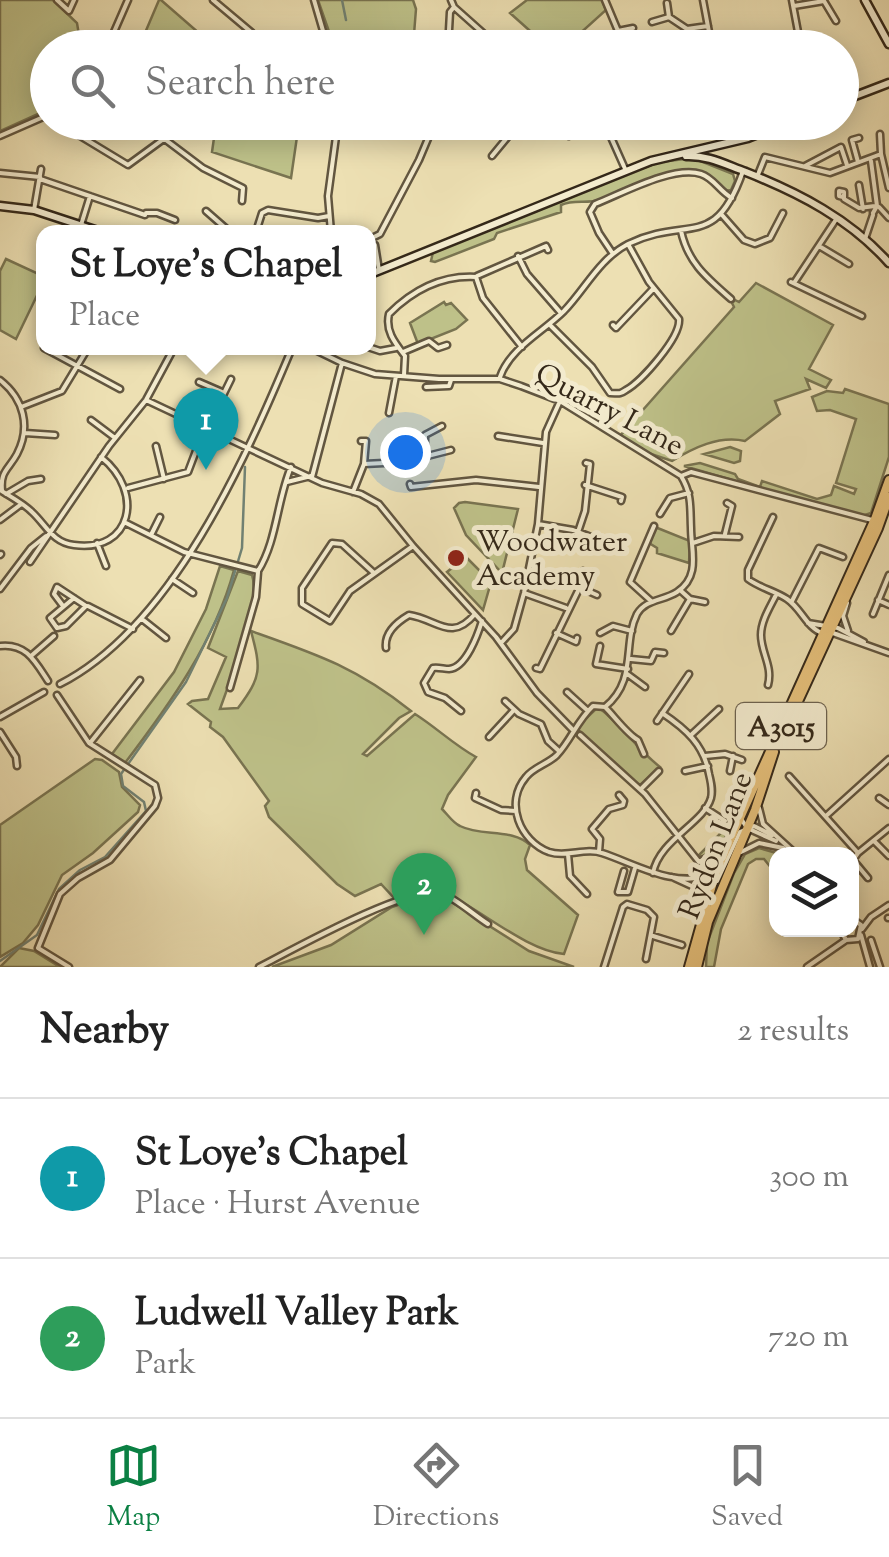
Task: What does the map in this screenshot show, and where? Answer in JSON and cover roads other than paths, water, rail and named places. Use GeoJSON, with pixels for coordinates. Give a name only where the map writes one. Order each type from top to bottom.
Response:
{"type":"FeatureCollection","features":[{"type":"Feature","properties":{"kind":"main road"},"geometry":{"type":"LineString","coordinates":[[864,0],[889,44]]}},
{"type":"Feature","properties":{"kind":"main road"},"geometry":{"type":"LineString","coordinates":[[859,94],[889,83]]}},
{"type":"Feature","properties":{"kind":"main road"},"geometry":{"type":"LineString","coordinates":[[376,271],[626,171],[737,140]]}},
{"type":"Feature","properties":{"kind":"main road"},"geometry":{"type":"LineString","coordinates":[[716,160],[726,144]]}},
{"type":"Feature","properties":{"kind":"main road"},"geometry":{"type":"LineString","coordinates":[[675,156],[716,160],[799,194],[837,218],[889,261]]}},
{"type":"Feature","properties":{"kind":"main road"},"geometry":{"type":"LineString","coordinates":[[0,206],[34,210],[81,225]]}},
{"type":"Feature","properties":{"kind":"main road","name":"Rydon Lane"},"geometry":{"type":"LineString","coordinates":[[693,967],[703,910],[716,871],[827,630],[882,524],[889,480]]}},
{"type":"Feature","properties":{"kind":"main road","name":"Rydon Lane"},"geometry":{"type":"LineString","coordinates":[[693,967],[772,755],[827,630],[882,524],[889,497]]}},
{"type":"Feature","properties":{"kind":"street"},"geometry":{"type":"LineString","coordinates":[[57,0],[70,9],[74,0]]}},
{"type":"Feature","properties":{"kind":"street"},"geometry":{"type":"LineString","coordinates":[[115,30],[128,0]]}},
{"type":"Feature","properties":{"kind":"street"},"geometry":{"type":"LineString","coordinates":[[213,0],[249,30]]}},
{"type":"Feature","properties":{"kind":"street"},"geometry":{"type":"LineString","coordinates":[[314,0],[323,30]]}},
{"type":"Feature","properties":{"kind":"street"},"geometry":{"type":"LineString","coordinates":[[450,30],[451,0]]}},
{"type":"Feature","properties":{"kind":"street"},"geometry":{"type":"LineString","coordinates":[[605,0],[618,30]]}},
{"type":"Feature","properties":{"kind":"street"},"geometry":{"type":"LineString","coordinates":[[703,0],[709,30]]}},
{"type":"Feature","properties":{"kind":"street"},"geometry":{"type":"LineString","coordinates":[[797,30],[793,3],[821,0],[836,21]]}},
{"type":"Feature","properties":{"kind":"street"},"geometry":{"type":"LineString","coordinates":[[667,3],[668,17]]}},
{"type":"Feature","properties":{"kind":"street"},"geometry":{"type":"LineString","coordinates":[[452,10],[477,30]]}},
{"type":"Feature","properties":{"kind":"street"},"geometry":{"type":"LineString","coordinates":[[652,22],[668,17],[688,29],[708,26]]}},
{"type":"Feature","properties":{"kind":"street"},"geometry":{"type":"LineString","coordinates":[[623,30],[632,28]]}},
{"type":"Feature","properties":{"kind":"street"},"geometry":{"type":"LineString","coordinates":[[0,136],[30,123]]}},
{"type":"Feature","properties":{"kind":"street"},"geometry":{"type":"LineString","coordinates":[[880,134],[889,188]]}},
{"type":"Feature","properties":{"kind":"street"},"geometry":{"type":"LineString","coordinates":[[87,140],[128,165],[162,140]]}},
{"type":"Feature","properties":{"kind":"street"},"geometry":{"type":"LineString","coordinates":[[168,140],[203,168],[243,188]]}},
{"type":"Feature","properties":{"kind":"street"},"geometry":{"type":"LineString","coordinates":[[330,225],[336,140]]}},
{"type":"Feature","properties":{"kind":"street"},"geometry":{"type":"LineString","coordinates":[[376,236],[427,140]]}},
{"type":"Feature","properties":{"kind":"street"},"geometry":{"type":"LineString","coordinates":[[492,156],[505,140]]}},
{"type":"Feature","properties":{"kind":"street"},"geometry":{"type":"LineString","coordinates":[[612,140],[626,171]]}},
{"type":"Feature","properties":{"kind":"street"},"geometry":{"type":"LineString","coordinates":[[852,140],[858,162]]}},
{"type":"Feature","properties":{"kind":"street"},"geometry":{"type":"LineString","coordinates":[[804,166],[841,147],[847,165]]}},
{"type":"Feature","properties":{"kind":"street"},"geometry":{"type":"LineString","coordinates":[[757,176],[766,157],[830,173],[882,154]]}},
{"type":"Feature","properties":{"kind":"street"},"geometry":{"type":"LineString","coordinates":[[865,239],[874,214],[871,160]]}},
{"type":"Feature","properties":{"kind":"street"},"geometry":{"type":"LineString","coordinates":[[34,210],[41,170]]}},
{"type":"Feature","properties":{"kind":"street"},"geometry":{"type":"LineString","coordinates":[[500,379],[505,366],[522,347],[562,313],[613,254],[628,244],[706,226],[722,215],[743,171]]}},
{"type":"Feature","properties":{"kind":"street"},"geometry":{"type":"LineString","coordinates":[[613,254],[594,224],[590,212],[595,204],[653,180],[689,172],[706,176],[732,198]]}},
{"type":"Feature","properties":{"kind":"street"},"geometry":{"type":"LineString","coordinates":[[0,173],[40,178],[145,214],[157,213],[175,220]]}},
{"type":"Feature","properties":{"kind":"street"},"geometry":{"type":"LineString","coordinates":[[242,200],[244,179]]}},
{"type":"Feature","properties":{"kind":"street"},"geometry":{"type":"LineString","coordinates":[[860,185],[873,207]]}},
{"type":"Feature","properties":{"kind":"street"},"geometry":{"type":"LineString","coordinates":[[81,225],[90,195]]}},
{"type":"Feature","properties":{"kind":"street"},"geometry":{"type":"LineString","coordinates":[[843,196],[873,207],[889,218]]}},
{"type":"Feature","properties":{"kind":"street"},"geometry":{"type":"LineString","coordinates":[[873,207],[889,205]]}},
{"type":"Feature","properties":{"kind":"street"},"geometry":{"type":"LineString","coordinates":[[258,225],[262,213],[268,210],[328,216]]}},
{"type":"Feature","properties":{"kind":"street"},"geometry":{"type":"LineString","coordinates":[[206,211],[222,225]]}},
{"type":"Feature","properties":{"kind":"street"},"geometry":{"type":"LineString","coordinates":[[722,215],[744,240],[756,244],[770,238],[783,213]]}},
{"type":"Feature","properties":{"kind":"street"},"geometry":{"type":"LineString","coordinates":[[837,218],[793,283],[859,312]]}},
{"type":"Feature","properties":{"kind":"street"},"geometry":{"type":"LineString","coordinates":[[681,231],[696,267],[731,299]]}},
{"type":"Feature","properties":{"kind":"street"},"geometry":{"type":"LineString","coordinates":[[550,325],[592,367],[605,390],[623,392],[666,349],[680,327],[676,314],[654,288],[628,244]]}},
{"type":"Feature","properties":{"kind":"street"},"geometry":{"type":"LineString","coordinates":[[404,377],[399,350],[387,324],[392,310],[437,281],[476,277],[546,246]]}},
{"type":"Feature","properties":{"kind":"street"},"geometry":{"type":"LineString","coordinates":[[819,246],[849,264]]}},
{"type":"Feature","properties":{"kind":"street"},"geometry":{"type":"LineString","coordinates":[[376,255],[379,270]]}},
{"type":"Feature","properties":{"kind":"street"},"geometry":{"type":"LineString","coordinates":[[518,256],[528,274],[562,313]]}},
{"type":"Feature","properties":{"kind":"street"},"geometry":{"type":"LineString","coordinates":[[476,277],[483,298],[522,347]]}},
{"type":"Feature","properties":{"kind":"street"},"geometry":{"type":"LineString","coordinates":[[616,328],[654,288]]}},
{"type":"Feature","properties":{"kind":"street"},"geometry":{"type":"LineString","coordinates":[[376,350],[399,350],[431,341],[440,351],[447,346]]}},
{"type":"Feature","properties":{"kind":"street"},"geometry":{"type":"LineString","coordinates":[[58,355],[120,389]]}},
{"type":"Feature","properties":{"kind":"street"},"geometry":{"type":"LineString","coordinates":[[21,407],[62,391],[84,355]]}},
{"type":"Feature","properties":{"kind":"street"},"geometry":{"type":"LineString","coordinates":[[30,562],[115,438],[146,400],[170,355]]}},
{"type":"Feature","properties":{"kind":"street"},"geometry":{"type":"LineString","coordinates":[[56,695],[60,684],[104,655],[132,629],[189,553],[247,446],[289,355]]}},
{"type":"Feature","properties":{"kind":"street","name":"Quarry Lane"},"geometry":{"type":"LineString","coordinates":[[324,355],[396,376],[500,379],[560,402],[681,476],[690,472],[882,524]]}},
{"type":"Feature","properties":{"kind":"street"},"geometry":{"type":"LineString","coordinates":[[312,477],[342,363]]}},
{"type":"Feature","properties":{"kind":"street"},"geometry":{"type":"LineString","coordinates":[[390,413],[396,376]]}},
{"type":"Feature","properties":{"kind":"street"},"geometry":{"type":"LineString","coordinates":[[126,488],[164,480],[190,469],[231,379]]}},
{"type":"Feature","properties":{"kind":"street"},"geometry":{"type":"LineString","coordinates":[[0,380],[21,407],[25,433],[12,462],[1,472],[2,492]]}},
{"type":"Feature","properties":{"kind":"street"},"geometry":{"type":"LineString","coordinates":[[426,387],[449,386],[451,380]]}},
{"type":"Feature","properties":{"kind":"street"},"geometry":{"type":"LineString","coordinates":[[200,382],[224,393]]}},
{"type":"Feature","properties":{"kind":"street"},"geometry":{"type":"LineString","coordinates":[[146,400],[380,504],[412,546],[501,643],[537,693],[574,726]]}},
{"type":"Feature","properties":{"kind":"street"},"geometry":{"type":"LineString","coordinates":[[501,643],[514,629],[524,592],[538,524],[544,443],[560,402]]}},
{"type":"Feature","properties":{"kind":"street"},"geometry":{"type":"LineString","coordinates":[[91,420],[115,438]]}},
{"type":"Feature","properties":{"kind":"street"},"geometry":{"type":"LineString","coordinates":[[425,458],[425,436],[442,425]]}},
{"type":"Feature","properties":{"kind":"street"},"geometry":{"type":"LineString","coordinates":[[25,433],[55,435]]}},
{"type":"Feature","properties":{"kind":"street"},"geometry":{"type":"LineString","coordinates":[[498,436],[544,443]]}},
{"type":"Feature","properties":{"kind":"street"},"geometry":{"type":"LineString","coordinates":[[353,492],[364,464],[366,441],[361,440]]}},
{"type":"Feature","properties":{"kind":"street"},"geometry":{"type":"LineString","coordinates":[[156,446],[164,480]]}},
{"type":"Feature","properties":{"kind":"street"},"geometry":{"type":"LineString","coordinates":[[364,464],[425,458],[451,450]]}},
{"type":"Feature","properties":{"kind":"street"},"geometry":{"type":"LineString","coordinates":[[2,492],[21,504],[58,540],[74,546],[98,543],[112,536],[124,522],[128,501],[118,471],[102,457]]}},
{"type":"Feature","properties":{"kind":"street"},"geometry":{"type":"LineString","coordinates":[[85,461],[94,468]]}},
{"type":"Feature","properties":{"kind":"street"},"geometry":{"type":"LineString","coordinates":[[578,532],[590,464]]}},
{"type":"Feature","properties":{"kind":"street"},"geometry":{"type":"LineString","coordinates":[[230,688],[256,597],[258,571],[278,518],[291,467]]}},
{"type":"Feature","properties":{"kind":"street"},"geometry":{"type":"LineString","coordinates":[[605,707],[628,671],[638,612],[680,590],[692,572],[690,493],[681,476]]}},
{"type":"Feature","properties":{"kind":"street"},"geometry":{"type":"LineString","coordinates":[[284,484],[312,477]]}},
{"type":"Feature","properties":{"kind":"street"},"geometry":{"type":"LineString","coordinates":[[2,492],[28,480],[41,479]]}},
{"type":"Feature","properties":{"kind":"street"},"geometry":{"type":"LineString","coordinates":[[411,488],[476,480],[539,486]]}},
{"type":"Feature","properties":{"kind":"street"},"geometry":{"type":"LineString","coordinates":[[586,485],[623,497]]}},
{"type":"Feature","properties":{"kind":"street"},"geometry":{"type":"LineString","coordinates":[[670,513],[661,512],[670,498],[690,493]]}},
{"type":"Feature","properties":{"kind":"street"},"geometry":{"type":"LineString","coordinates":[[0,520],[21,504]]}},
{"type":"Feature","properties":{"kind":"street"},"geometry":{"type":"LineString","coordinates":[[725,534],[732,506]]}},
{"type":"Feature","properties":{"kind":"street"},"geometry":{"type":"LineString","coordinates":[[773,516],[747,574],[753,584],[792,601],[808,623],[889,653]]}},
{"type":"Feature","properties":{"kind":"street"},"geometry":{"type":"LineString","coordinates":[[151,535],[160,517]]}},
{"type":"Feature","properties":{"kind":"street"},"geometry":{"type":"LineString","coordinates":[[124,522],[189,553],[258,571]]}},
{"type":"Feature","properties":{"kind":"street"},"geometry":{"type":"LineString","coordinates":[[538,524],[601,541]]}},
{"type":"Feature","properties":{"kind":"street"},"geometry":{"type":"LineString","coordinates":[[651,602],[630,582],[654,526]]}},
{"type":"Feature","properties":{"kind":"street"},"geometry":{"type":"LineString","coordinates":[[0,589],[31,548],[49,532]]}},
{"type":"Feature","properties":{"kind":"street"},"geometry":{"type":"LineString","coordinates":[[693,543],[725,534],[739,537]]}},
{"type":"Feature","properties":{"kind":"street"},"geometry":{"type":"LineString","coordinates":[[98,543],[106,566]]}},
{"type":"Feature","properties":{"kind":"street"},"geometry":{"type":"LineString","coordinates":[[374,573],[342,544],[328,545],[300,594],[306,608],[330,620],[346,595],[412,546]]}},
{"type":"Feature","properties":{"kind":"street"},"geometry":{"type":"LineString","coordinates":[[646,548],[655,553]]}},
{"type":"Feature","properties":{"kind":"street"},"geometry":{"type":"LineString","coordinates":[[792,601],[819,548],[843,557]]}},
{"type":"Feature","properties":{"kind":"street"},"geometry":{"type":"LineString","coordinates":[[539,669],[579,587],[580,574]]}},
{"type":"Feature","properties":{"kind":"street"},"geometry":{"type":"LineString","coordinates":[[872,614],[889,575]]}},
{"type":"Feature","properties":{"kind":"street"},"geometry":{"type":"LineString","coordinates":[[171,579],[193,594]]}},
{"type":"Feature","properties":{"kind":"street"},"geometry":{"type":"LineString","coordinates":[[851,584],[853,589],[843,616],[851,636]]}},
{"type":"Feature","properties":{"kind":"street"},"geometry":{"type":"LineString","coordinates":[[63,606],[54,594],[59,587],[86,606],[132,629]]}},
{"type":"Feature","properties":{"kind":"street"},"geometry":{"type":"LineString","coordinates":[[579,587],[597,595]]}},
{"type":"Feature","properties":{"kind":"street"},"geometry":{"type":"LineString","coordinates":[[680,590],[690,599],[705,602]]}},
{"type":"Feature","properties":{"kind":"street"},"geometry":{"type":"LineString","coordinates":[[524,592],[568,609]]}},
{"type":"Feature","properties":{"kind":"street"},"geometry":{"type":"LineString","coordinates":[[768,685],[770,674],[761,628],[776,594]]}},
{"type":"Feature","properties":{"kind":"street"},"geometry":{"type":"LineString","coordinates":[[74,598],[50,618],[56,628],[75,620],[86,606]]}},
{"type":"Feature","properties":{"kind":"street"},"geometry":{"type":"LineString","coordinates":[[671,631],[687,612],[690,599]]}},
{"type":"Feature","properties":{"kind":"street"},"geometry":{"type":"LineString","coordinates":[[878,600],[889,604]]}},
{"type":"Feature","properties":{"kind":"street"},"geometry":{"type":"LineString","coordinates":[[386,648],[392,629],[409,615],[456,628],[467,624],[476,614]]}},
{"type":"Feature","properties":{"kind":"street"},"geometry":{"type":"LineString","coordinates":[[611,618],[613,626]]}},
{"type":"Feature","properties":{"kind":"street"},"geometry":{"type":"LineString","coordinates":[[141,619],[166,638]]}},
{"type":"Feature","properties":{"kind":"street"},"geometry":{"type":"LineString","coordinates":[[462,711],[445,698],[428,692],[424,683],[432,668],[451,669],[473,648],[482,621]]}},
{"type":"Feature","properties":{"kind":"street"},"geometry":{"type":"LineString","coordinates":[[808,623],[851,636],[874,648]]}},
{"type":"Feature","properties":{"kind":"street"},"geometry":{"type":"LineString","coordinates":[[600,634],[613,626],[633,631]]}},
{"type":"Feature","properties":{"kind":"street"},"geometry":{"type":"LineString","coordinates":[[556,633],[576,642]]}},
{"type":"Feature","properties":{"kind":"street"},"geometry":{"type":"LineString","coordinates":[[31,656],[54,636]]}},
{"type":"Feature","properties":{"kind":"street"},"geometry":{"type":"LineString","coordinates":[[630,658],[651,661],[656,644]]}},
{"type":"Feature","properties":{"kind":"street"},"geometry":{"type":"LineString","coordinates":[[0,646],[20,648],[31,656],[48,681],[60,684]]}},
{"type":"Feature","properties":{"kind":"street"},"geometry":{"type":"LineString","coordinates":[[600,646],[595,662],[628,671],[645,688]]}},
{"type":"Feature","properties":{"kind":"street"},"geometry":{"type":"LineString","coordinates":[[655,652],[664,653]]}},
{"type":"Feature","properties":{"kind":"street"},"geometry":{"type":"LineString","coordinates":[[754,660],[765,654]]}},
{"type":"Feature","properties":{"kind":"street"},"geometry":{"type":"LineString","coordinates":[[599,674],[603,666]]}},
{"type":"Feature","properties":{"kind":"street"},"geometry":{"type":"LineString","coordinates":[[657,721],[690,674]]}},
{"type":"Feature","properties":{"kind":"street"},"geometry":{"type":"LineString","coordinates":[[89,744],[140,680]]}},
{"type":"Feature","properties":{"kind":"street"},"geometry":{"type":"LineString","coordinates":[[0,717],[44,692],[48,681]]}},
{"type":"Feature","properties":{"kind":"street"},"geometry":{"type":"LineString","coordinates":[[44,692],[56,695],[89,744],[155,785],[158,802],[116,855],[71,883],[55,903],[38,948],[69,967]]}},
{"type":"Feature","properties":{"kind":"street"},"geometry":{"type":"LineString","coordinates":[[567,692],[588,711]]}},
{"type":"Feature","properties":{"kind":"street"},"geometry":{"type":"LineString","coordinates":[[505,700],[514,710],[539,722],[548,741],[559,752]]}},
{"type":"Feature","properties":{"kind":"street"},"geometry":{"type":"LineString","coordinates":[[644,754],[622,722],[605,707],[595,704],[574,726],[559,752],[524,778],[517,796],[520,827],[534,844],[552,853],[599,852],[635,868],[670,876],[704,877],[716,871]]}},
{"type":"Feature","properties":{"kind":"street"},"geometry":{"type":"LineString","coordinates":[[489,737],[514,710]]}},
{"type":"Feature","properties":{"kind":"street"},"geometry":{"type":"LineString","coordinates":[[654,873],[656,860],[705,808],[712,795],[705,756],[690,735],[662,714]]}},
{"type":"Feature","properties":{"kind":"street"},"geometry":{"type":"LineString","coordinates":[[690,735],[704,720],[719,714]]}},
{"type":"Feature","properties":{"kind":"street"},"geometry":{"type":"LineString","coordinates":[[0,732],[16,757],[17,766]]}},
{"type":"Feature","properties":{"kind":"street"},"geometry":{"type":"LineString","coordinates":[[580,735],[640,789],[701,865],[706,858]]}},
{"type":"Feature","properties":{"kind":"street"},"geometry":{"type":"LineString","coordinates":[[638,740],[646,736]]}},
{"type":"Feature","properties":{"kind":"street"},"geometry":{"type":"LineString","coordinates":[[705,756],[723,753],[742,760]]}},
{"type":"Feature","properties":{"kind":"street"},"geometry":{"type":"LineString","coordinates":[[730,771],[733,756]]}},
{"type":"Feature","properties":{"kind":"street"},"geometry":{"type":"LineString","coordinates":[[825,816],[889,758]]}},
{"type":"Feature","properties":{"kind":"street"},"geometry":{"type":"LineString","coordinates":[[686,771],[708,766]]}},
{"type":"Feature","properties":{"kind":"street"},"geometry":{"type":"LineString","coordinates":[[640,789],[659,771]]}},
{"type":"Feature","properties":{"kind":"street"},"geometry":{"type":"LineString","coordinates":[[788,776],[853,847]]}},
{"type":"Feature","properties":{"kind":"street"},"geometry":{"type":"LineString","coordinates":[[599,852],[600,840],[590,826],[624,804],[619,795]]}},
{"type":"Feature","properties":{"kind":"street"},"geometry":{"type":"LineString","coordinates":[[473,797],[502,810],[516,810]]}},
{"type":"Feature","properties":{"kind":"street"},"geometry":{"type":"LineString","coordinates":[[759,798],[761,822],[786,847]]}},
{"type":"Feature","properties":{"kind":"street"},"geometry":{"type":"LineString","coordinates":[[879,798],[889,806]]}},
{"type":"Feature","properties":{"kind":"street"},"geometry":{"type":"LineString","coordinates":[[705,808],[725,821]]}},
{"type":"Feature","properties":{"kind":"street"},"geometry":{"type":"LineString","coordinates":[[740,817],[747,828],[778,841]]}},
{"type":"Feature","properties":{"kind":"street"},"geometry":{"type":"LineString","coordinates":[[747,828],[756,826],[772,834]]}},
{"type":"Feature","properties":{"kind":"street","name":"A3015"},"geometry":{"type":"LineString","coordinates":[[703,910],[740,832],[747,828]]}},
{"type":"Feature","properties":{"kind":"street"},"geometry":{"type":"LineString","coordinates":[[859,852],[889,828]]}},
{"type":"Feature","properties":{"kind":"street"},"geometry":{"type":"LineString","coordinates":[[875,842],[889,856]]}},
{"type":"Feature","properties":{"kind":"street"},"geometry":{"type":"LineString","coordinates":[[732,861],[742,851],[759,844],[771,847]]}},
{"type":"Feature","properties":{"kind":"street"},"geometry":{"type":"LineString","coordinates":[[568,854],[570,876],[587,894]]}},
{"type":"Feature","properties":{"kind":"street"},"geometry":{"type":"LineString","coordinates":[[859,867],[868,878]]}},
{"type":"Feature","properties":{"kind":"street"},"geometry":{"type":"LineString","coordinates":[[624,871],[618,894],[628,892],[635,868]]}},
{"type":"Feature","properties":{"kind":"street"},"geometry":{"type":"LineString","coordinates":[[670,876],[696,888],[703,910]]}},
{"type":"Feature","properties":{"kind":"street"},"geometry":{"type":"LineString","coordinates":[[259,967],[412,895],[443,894],[479,922],[488,924]]}},
{"type":"Feature","properties":{"kind":"street"},"geometry":{"type":"LineString","coordinates":[[604,967],[624,905],[651,912],[655,920],[646,959]]}},
{"type":"Feature","properties":{"kind":"street"},"geometry":{"type":"LineString","coordinates":[[859,919],[871,917],[889,905]]}},
{"type":"Feature","properties":{"kind":"street"},"geometry":{"type":"LineString","coordinates":[[808,967],[834,946],[862,932],[871,917]]}},
{"type":"Feature","properties":{"kind":"street"},"geometry":{"type":"LineString","coordinates":[[859,928],[870,967]]}},
{"type":"Feature","properties":{"kind":"street"},"geometry":{"type":"LineString","coordinates":[[651,936],[682,945]]}},
{"type":"Feature","properties":{"kind":"street"},"geometry":{"type":"LineString","coordinates":[[834,946],[838,937]]}},
{"type":"Feature","properties":{"kind":"street"},"geometry":{"type":"LineString","coordinates":[[845,937],[865,950]]}},
{"type":"Feature","properties":{"kind":"street"},"geometry":{"type":"LineString","coordinates":[[871,940],[880,967]]}},
{"type":"Feature","properties":{"kind":"waterway"},"geometry":{"type":"LineString","coordinates":[[342,0],[346,20]]}},
{"type":"Feature","properties":{"kind":"waterway"},"geometry":{"type":"LineString","coordinates":[[0,961],[37,935],[59,889],[80,870],[105,857],[146,811],[144,802],[123,786],[121,774],[186,682],[227,598],[242,548],[245,467]]}},
{"type":"Feature","properties":{"kind":"place","name":"St Loye's Chapel"},"geometry":{"type":"Point","coordinates":[206,470]}},
{"type":"Feature","properties":{"kind":"place","name":"Woodwater Academy"},"geometry":{"type":"Point","coordinates":[456,558]}},
{"type":"Feature","properties":{"kind":"place","name":"Ludwell Valley Park"},"geometry":{"type":"Point","coordinates":[424,935]}}]}
